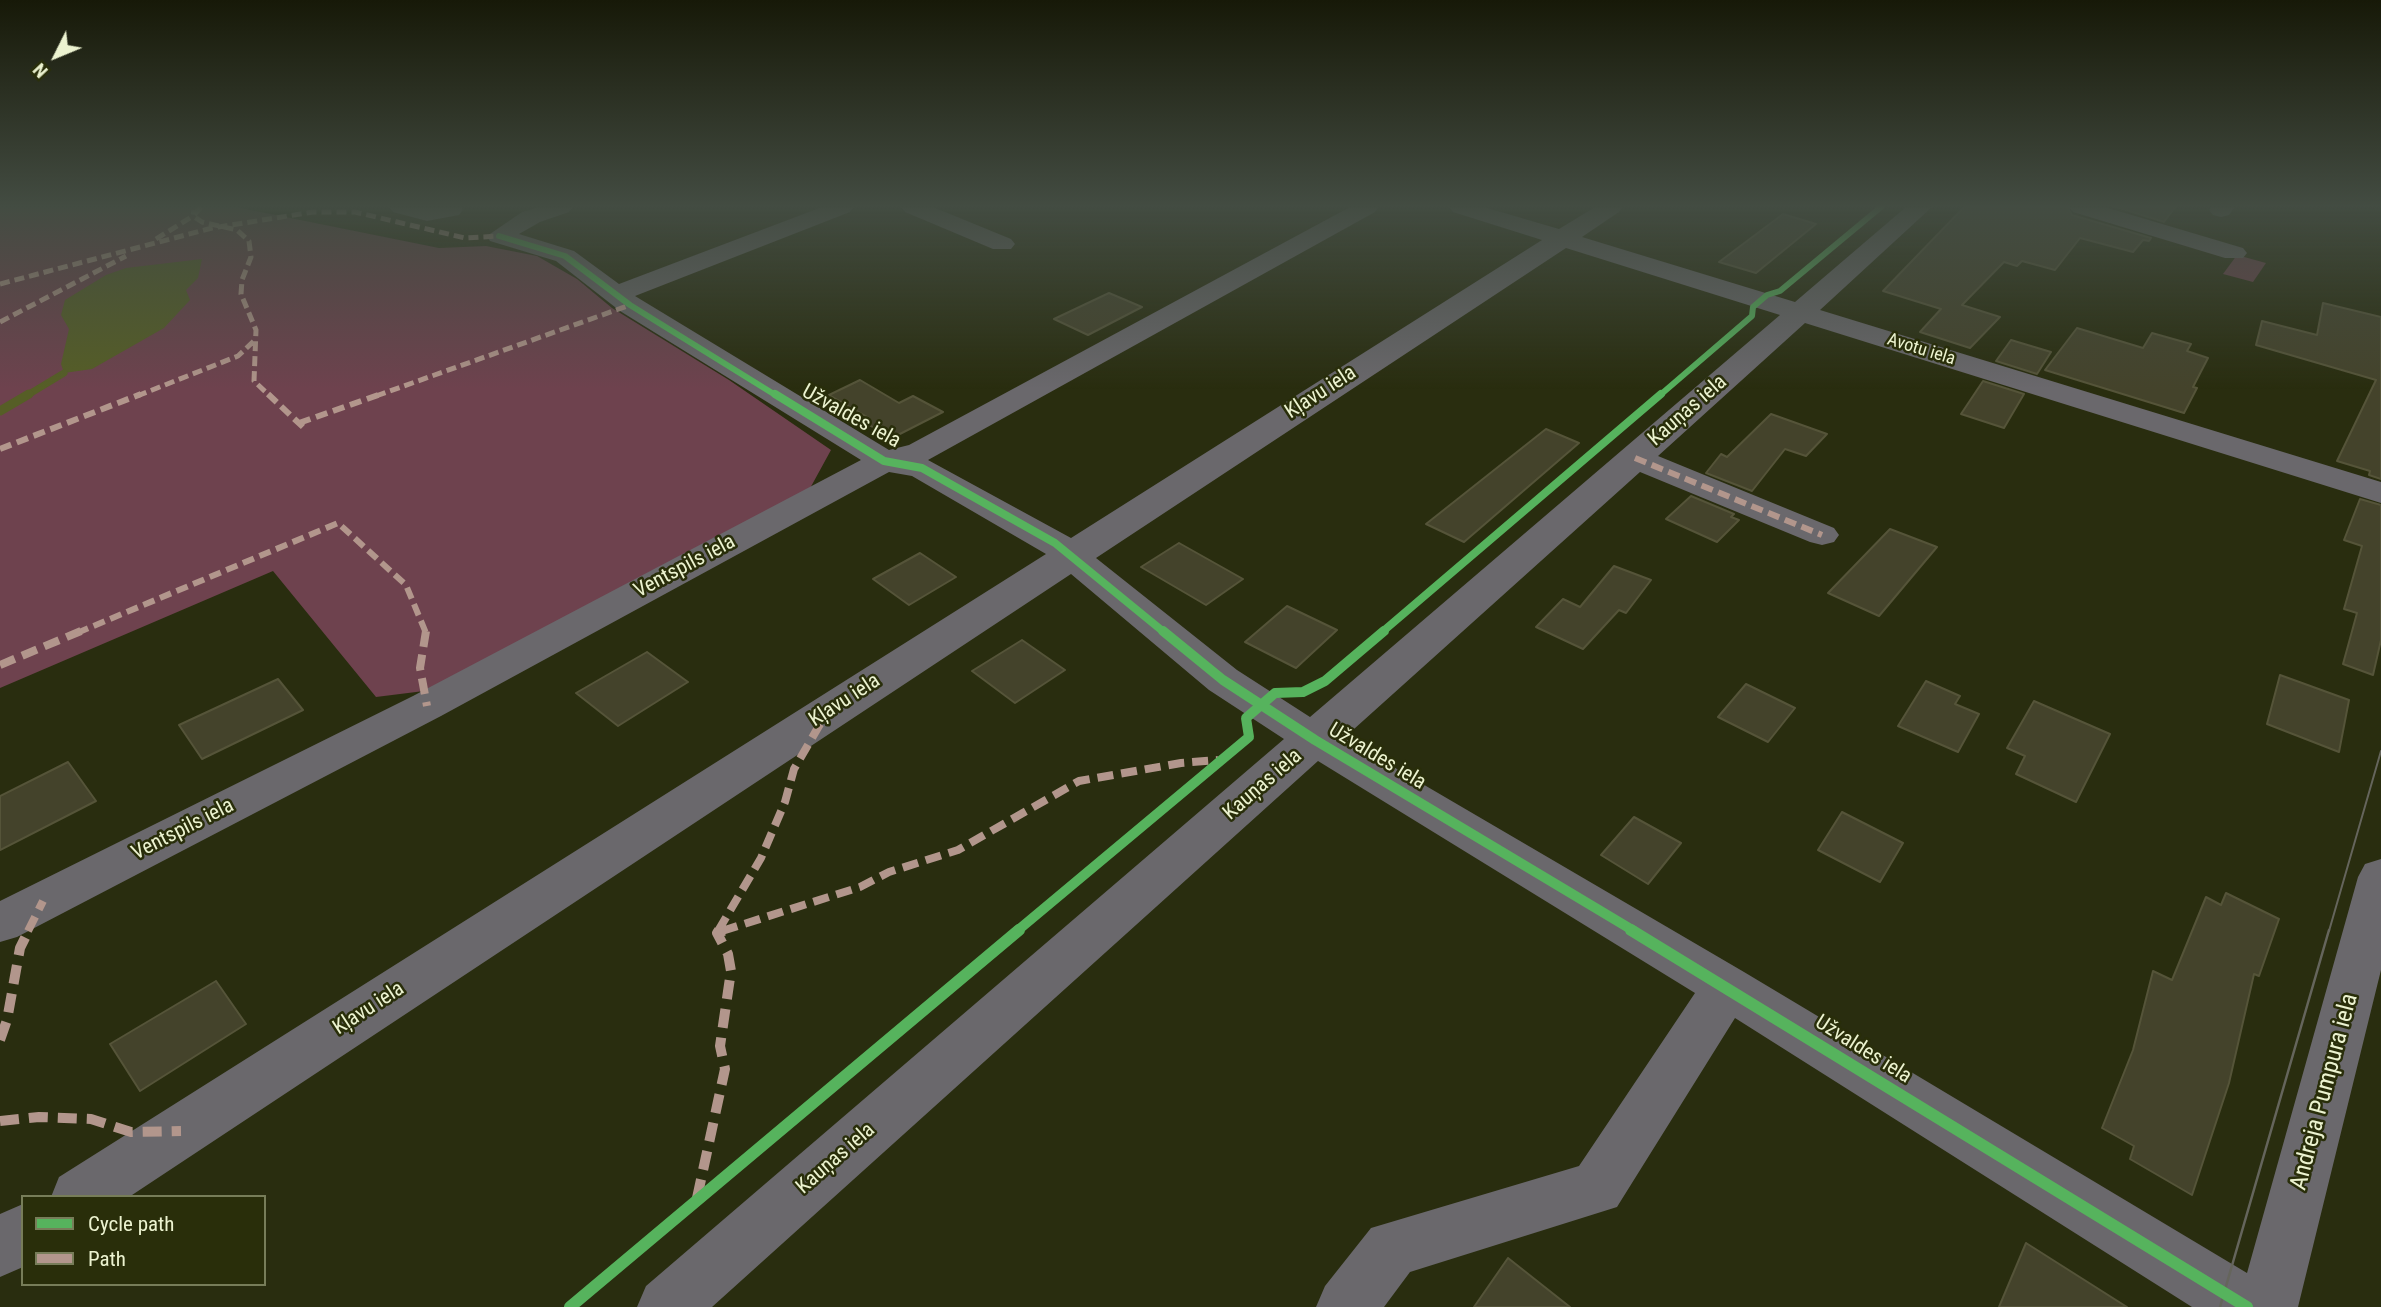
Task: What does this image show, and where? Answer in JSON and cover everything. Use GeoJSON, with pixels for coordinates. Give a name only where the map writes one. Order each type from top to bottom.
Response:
{"type":"FeatureCollection","features":[{"type":"Feature","properties":{"kind":"street","name":"Užvaldes iela"},"geometry":{"type":"LineString","coordinates":[[582,268],[630,305],[884,461],[922,468],[1055,543],[1068,557],[1223,680],[1315,740],[1727,987],[2247,1307]]}},
{"type":"Feature","properties":{"kind":"street"},"geometry":{"type":"LineString","coordinates":[[616,293],[681,268]]}},
{"type":"Feature","properties":{"kind":"street","name":"Ventspils iela"},"geometry":{"type":"LineString","coordinates":[[0,923],[427,706],[884,461],[920,452],[1254,268]]}},
{"type":"Feature","properties":{"kind":"street","name":"Kļavu iela"},"geometry":{"type":"LineString","coordinates":[[82,1195],[1515,268]]}},
{"type":"Feature","properties":{"kind":"street","name":"Avotu iela"},"geometry":{"type":"LineString","coordinates":[[1654,268],[2381,494]]}},
{"type":"Feature","properties":{"kind":"street","name":"Kauņas iela"},"geometry":{"type":"LineString","coordinates":[[667,1307],[1850,268]]}},
{"type":"Feature","properties":{"kind":"street"},"geometry":{"type":"LineString","coordinates":[[1635,458],[1822,535]]}},
{"type":"Feature","properties":{"kind":"street","name":"Andreja Pumpura iela"},"geometry":{"type":"LineString","coordinates":[[2268,1307],[2381,877]]}},
{"type":"Feature","properties":{"kind":"street"},"geometry":{"type":"LineString","coordinates":[[1346,1307],[1392,1249],[1597,1188],[1727,987]]}},
{"type":"Feature","properties":{"kind":"street"},"geometry":{"type":"LineString","coordinates":[[0,1248],[21,1234]]}},
{"type":"Feature","properties":{"kind":"shaded area"},"geometry":{"type":"Polygon","coordinates":[[[0,268],[558,268],[577,279],[612,308],[729,380],[831,450],[808,492],[432,690],[376,697],[273,571],[0,688],[0,268]]]}},
{"type":"Feature","properties":{"kind":"shaded area"},"geometry":{"type":"Polygon","coordinates":[[[126,268],[200,268],[198,278],[186,290],[190,300],[164,328],[92,369],[64,373],[61,364],[69,329],[61,315],[65,300],[106,275],[126,268]]]}},
{"type":"Feature","properties":{"kind":"shaded area"},"geometry":{"type":"Polygon","coordinates":[[[2227,268],[2263,268],[2253,282],[2223,274],[2227,268]]]}},
{"type":"Feature","properties":{"kind":"building"},"geometry":{"type":"Polygon","coordinates":[[[1739,268],[1762,268],[1756,273],[1739,268]]]}},
{"type":"Feature","properties":{"kind":"building"},"geometry":{"type":"Polygon","coordinates":[[[1905,268],[1998,268],[1962,305],[2000,317],[1970,348],[1920,332],[1941,309],[1883,291],[1905,268]]]}},
{"type":"Feature","properties":{"kind":"building"},"geometry":{"type":"Polygon","coordinates":[[[1109,293],[1142,307],[1088,335],[1054,319],[1109,293]]]}},
{"type":"Feature","properties":{"kind":"building"},"geometry":{"type":"Polygon","coordinates":[[[2323,303],[2381,317],[2381,479],[2369,475],[2370,471],[2337,461],[2376,380],[2256,345],[2262,321],[2317,335],[2323,303]]]}},
{"type":"Feature","properties":{"kind":"building"},"geometry":{"type":"Polygon","coordinates":[[[2077,328],[2143,348],[2152,333],[2191,344],[2187,351],[2208,358],[2193,387],[2197,388],[2184,413],[2045,370],[2077,328]]]}},
{"type":"Feature","properties":{"kind":"building"},"geometry":{"type":"Polygon","coordinates":[[[2011,340],[2051,352],[2037,374],[1996,361],[2011,340]]]}},
{"type":"Feature","properties":{"kind":"building"},"geometry":{"type":"Polygon","coordinates":[[[860,380],[899,403],[913,396],[943,412],[892,438],[862,421],[869,418],[829,395],[860,380]]]}},
{"type":"Feature","properties":{"kind":"building"},"geometry":{"type":"Polygon","coordinates":[[[1983,381],[2024,394],[2004,428],[1961,414],[1983,381]]]}},
{"type":"Feature","properties":{"kind":"building"},"geometry":{"type":"Polygon","coordinates":[[[1771,414],[1827,434],[1806,456],[1785,449],[1752,491],[1706,473],[1721,454],[1727,457],[1771,414]]]}},
{"type":"Feature","properties":{"kind":"building"},"geometry":{"type":"Polygon","coordinates":[[[1546,429],[1579,443],[1464,542],[1426,524],[1546,429]]]}},
{"type":"Feature","properties":{"kind":"building"},"geometry":{"type":"Polygon","coordinates":[[[1691,496],[1734,514],[1731,517],[1739,520],[1717,542],[1666,519],[1691,496]]]}},
{"type":"Feature","properties":{"kind":"building"},"geometry":{"type":"Polygon","coordinates":[[[2360,499],[2381,505],[2381,640],[2373,675],[2343,664],[2357,613],[2344,609],[2362,546],[2344,540],[2360,499]]]}},
{"type":"Feature","properties":{"kind":"building"},"geometry":{"type":"Polygon","coordinates":[[[1890,529],[1937,547],[1879,616],[1828,593],[1890,529]]]}},
{"type":"Feature","properties":{"kind":"building"},"geometry":{"type":"Polygon","coordinates":[[[1179,543],[1243,579],[1206,605],[1141,567],[1179,543]]]}},
{"type":"Feature","properties":{"kind":"building"},"geometry":{"type":"Polygon","coordinates":[[[920,553],[956,577],[909,605],[873,579],[920,553]]]}},
{"type":"Feature","properties":{"kind":"building"},"geometry":{"type":"Polygon","coordinates":[[[1614,566],[1651,580],[1626,613],[1619,610],[1583,649],[1536,627],[1563,599],[1580,607],[1614,566]]]}},
{"type":"Feature","properties":{"kind":"building"},"geometry":{"type":"Polygon","coordinates":[[[1287,606],[1337,630],[1296,668],[1245,642],[1287,606]]]}},
{"type":"Feature","properties":{"kind":"building"},"geometry":{"type":"Polygon","coordinates":[[[1022,640],[1065,670],[1015,703],[972,671],[1022,640]]]}},
{"type":"Feature","properties":{"kind":"building"},"geometry":{"type":"Polygon","coordinates":[[[647,652],[688,682],[618,726],[576,693],[647,652]]]}},
{"type":"Feature","properties":{"kind":"building"},"geometry":{"type":"Polygon","coordinates":[[[2280,675],[2349,700],[2339,752],[2267,724],[2280,675]]]}},
{"type":"Feature","properties":{"kind":"building"},"geometry":{"type":"Polygon","coordinates":[[[278,679],[303,710],[202,759],[179,725],[278,679]]]}},
{"type":"Feature","properties":{"kind":"building"},"geometry":{"type":"Polygon","coordinates":[[[1926,681],[1960,696],[1955,704],[1979,714],[1958,752],[1898,726],[1926,681]]]}},
{"type":"Feature","properties":{"kind":"building"},"geometry":{"type":"Polygon","coordinates":[[[1746,684],[1795,708],[1768,742],[1718,717],[1746,684]]]}},
{"type":"Feature","properties":{"kind":"building"},"geometry":{"type":"Polygon","coordinates":[[[2034,701],[2110,734],[2076,802],[2016,774],[2025,756],[2007,748],[2034,701]]]}},
{"type":"Feature","properties":{"kind":"building"},"geometry":{"type":"Polygon","coordinates":[[[68,762],[96,801],[0,850],[0,796],[68,762]]]}},
{"type":"Feature","properties":{"kind":"building"},"geometry":{"type":"Polygon","coordinates":[[[1842,812],[1903,843],[1880,882],[1818,850],[1842,812]]]}},
{"type":"Feature","properties":{"kind":"building"},"geometry":{"type":"Polygon","coordinates":[[[1634,817],[1681,843],[1648,884],[1601,855],[1634,817]]]}},
{"type":"Feature","properties":{"kind":"building"},"geometry":{"type":"Polygon","coordinates":[[[2226,893],[2279,919],[2259,976],[2254,974],[2229,1083],[2192,1195],[2130,1159],[2134,1146],[2102,1128],[2133,1050],[2153,971],[2172,980],[2206,897],[2221,905],[2226,893]]]}},
{"type":"Feature","properties":{"kind":"building"},"geometry":{"type":"Polygon","coordinates":[[[216,981],[246,1024],[140,1091],[110,1044],[216,981]]]}},
{"type":"Feature","properties":{"kind":"building"},"geometry":{"type":"Polygon","coordinates":[[[2026,1243],[2127,1307],[1999,1307],[2026,1243]]]}},
{"type":"Feature","properties":{"kind":"building"},"geometry":{"type":"Polygon","coordinates":[[[1508,1258],[1570,1307],[1474,1307],[1508,1258]]]}},
{"type":"Feature","properties":{"kind":"waterway"},"geometry":{"type":"LineString","coordinates":[[26,396],[64,373]]}},
{"type":"Feature","properties":{"kind":"waterway"},"geometry":{"type":"LineString","coordinates":[[0,411],[29,394]]}},
{"type":"Feature","properties":{"kind":"tram line"},"geometry":{"type":"LineString","coordinates":[[2329,931],[2381,751]]}},
{"type":"Feature","properties":{"kind":"tram line"},"geometry":{"type":"LineString","coordinates":[[2220,1307],[2329,930]]}},
{"type":"Feature","properties":{"kind":"marked path"},"geometry":{"type":"LineString","coordinates":[[0,284],[61,268]]}},
{"type":"Feature","properties":{"kind":"marked path"},"geometry":{"type":"LineString","coordinates":[[0,322],[103,268]]}},
{"type":"Feature","properties":{"kind":"marked path"},"geometry":{"type":"LineString","coordinates":[[247,268],[241,294],[256,330],[254,381],[303,427]]}},
{"type":"Feature","properties":{"kind":"marked path"},"geometry":{"type":"LineString","coordinates":[[299,423],[630,305]]}},
{"type":"Feature","properties":{"kind":"marked path"},"geometry":{"type":"LineString","coordinates":[[0,449],[238,356],[256,339]]}},
{"type":"Feature","properties":{"kind":"marked path"},"geometry":{"type":"LineString","coordinates":[[1635,458],[1822,535]]}},
{"type":"Feature","properties":{"kind":"marked path"},"geometry":{"type":"LineString","coordinates":[[0,665],[338,523],[406,585],[426,630],[420,668],[427,706]]}},
{"type":"Feature","properties":{"kind":"marked path"},"geometry":{"type":"LineString","coordinates":[[717,933],[761,858],[785,802],[794,769],[827,712]]}},
{"type":"Feature","properties":{"kind":"marked path"},"geometry":{"type":"LineString","coordinates":[[697,1198],[725,1069],[720,1046],[731,971],[728,954],[717,933],[860,887],[889,872],[958,850],[1079,781],[1181,763],[1218,760]]}},
{"type":"Feature","properties":{"kind":"marked path"},"geometry":{"type":"LineString","coordinates":[[0,1040],[7,1020],[20,948],[43,901]]}},
{"type":"Feature","properties":{"kind":"marked path"},"geometry":{"type":"LineString","coordinates":[[0,1121],[39,1117],[91,1119],[131,1132],[181,1131]]}},
{"type":"Feature","properties":{"kind":"cycle path"},"geometry":{"type":"LineString","coordinates":[[581,268],[630,305],[884,461],[922,468],[1055,543],[1223,680],[1315,740],[1727,987],[2247,1307]]}},
{"type":"Feature","properties":{"kind":"cycle path"},"geometry":{"type":"LineString","coordinates":[[570,1307],[1249,737],[1246,718],[1275,693],[1303,692],[1325,681],[1752,316],[1753,307],[1767,295],[1780,291],[1808,268]]}}]}
